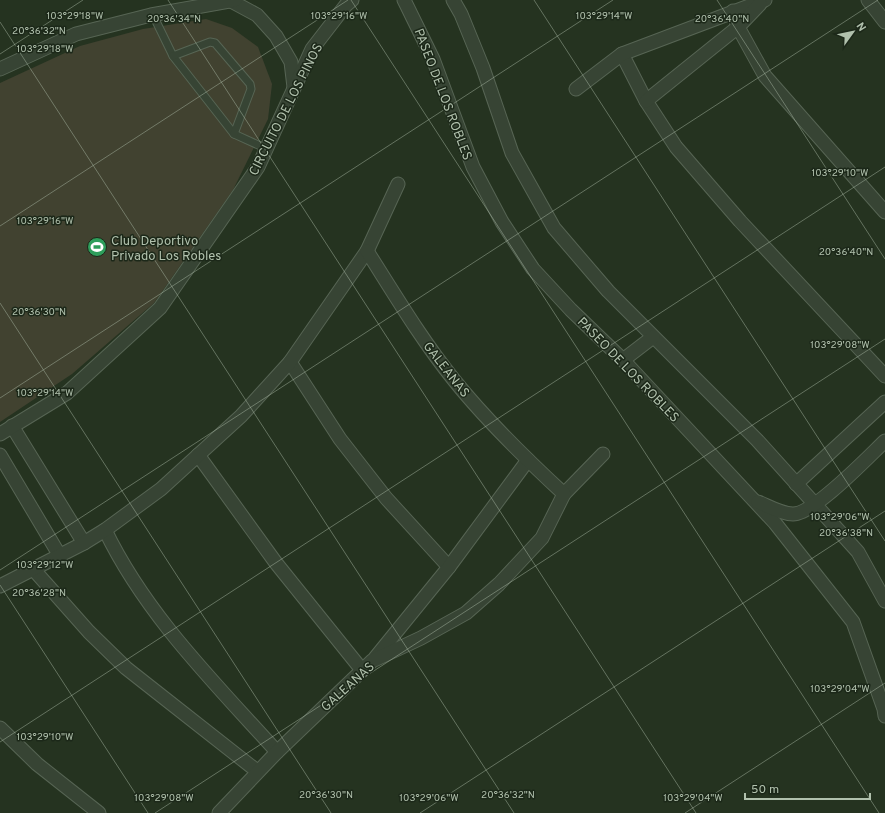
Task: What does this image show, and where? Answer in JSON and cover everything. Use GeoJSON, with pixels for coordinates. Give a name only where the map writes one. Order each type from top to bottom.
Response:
{"type":"FeatureCollection","features":[{"type":"Feature","properties":{"kind":"street","name":"CIRCUITO DE LOS PINOS"},"geometry":{"type":"LineString","coordinates":[[0,434],[67,393],[160,308],[258,167],[312,49],[346,5],[352,0]]}},
{"type":"Feature","properties":{"kind":"street","name":"PASEO DE LOS ROBLES"},"geometry":{"type":"LineString","coordinates":[[404,0],[434,60],[473,167],[502,222],[533,269],[571,310],[623,360],[775,523],[853,622],[884,709],[885,716]]}},
{"type":"Feature","properties":{"kind":"street"},"geometry":{"type":"LineString","coordinates":[[453,0],[461,14],[480,61],[512,153],[554,228],[608,291],[757,440],[858,552],[885,601]]}},
{"type":"Feature","properties":{"kind":"street"},"geometry":{"type":"LineString","coordinates":[[576,89],[622,54],[764,0]]}},
{"type":"Feature","properties":{"kind":"street"},"geometry":{"type":"LineString","coordinates":[[646,102],[738,27],[764,0]]}},
{"type":"Feature","properties":{"kind":"street"},"geometry":{"type":"LineString","coordinates":[[868,0],[885,22]]}},
{"type":"Feature","properties":{"kind":"street"},"geometry":{"type":"LineString","coordinates":[[0,69],[76,34],[153,15],[233,1],[258,15],[276,36],[291,62],[294,87]]}},
{"type":"Feature","properties":{"kind":"street"},"geometry":{"type":"LineString","coordinates":[[733,11],[738,27],[764,76],[885,212]]}},
{"type":"Feature","properties":{"kind":"street"},"geometry":{"type":"LineString","coordinates":[[622,54],[646,102],[676,147],[740,221],[885,376]]}},
{"type":"Feature","properties":{"kind":"street"},"geometry":{"type":"LineString","coordinates":[[0,586],[34,570],[105,530],[160,489],[241,416],[290,362],[367,250],[398,184]]}},
{"type":"Feature","properties":{"kind":"street","name":"GALEANAS"},"geometry":{"type":"LineString","coordinates":[[219,813],[257,771],[367,666],[466,613],[499,584],[542,538],[564,494],[528,460],[454,380],[405,313],[367,250]]}},
{"type":"Feature","properties":{"kind":"street"},"geometry":{"type":"LineString","coordinates":[[623,360],[653,337]]}},
{"type":"Feature","properties":{"kind":"street"},"geometry":{"type":"LineString","coordinates":[[290,362],[349,451],[386,498],[449,567]]}},
{"type":"Feature","properties":{"kind":"street"},"geometry":{"type":"LineString","coordinates":[[796,484],[884,403]]}},
{"type":"Feature","properties":{"kind":"street"},"geometry":{"type":"LineString","coordinates":[[12,426],[84,543]]}},
{"type":"Feature","properties":{"kind":"street"},"geometry":{"type":"LineString","coordinates":[[754,501],[792,514],[801,513],[815,505],[885,441]]}},
{"type":"Feature","properties":{"kind":"street"},"geometry":{"type":"LineString","coordinates":[[564,494],[603,454]]}},
{"type":"Feature","properties":{"kind":"street"},"geometry":{"type":"LineString","coordinates":[[0,455],[60,556]]}},
{"type":"Feature","properties":{"kind":"street"},"geometry":{"type":"LineString","coordinates":[[198,455],[276,563],[367,666],[449,567],[528,460]]}},
{"type":"Feature","properties":{"kind":"street"},"geometry":{"type":"LineString","coordinates":[[105,530],[119,559],[146,601],[184,648],[277,752]]}},
{"type":"Feature","properties":{"kind":"street"},"geometry":{"type":"LineString","coordinates":[[34,570],[88,632],[126,668],[257,771]]}},
{"type":"Feature","properties":{"kind":"street"},"geometry":{"type":"LineString","coordinates":[[0,728],[37,764],[100,813]]}},
{"type":"Feature","properties":{"kind":"lane"},"geometry":{"type":"LineString","coordinates":[[153,15],[173,56],[234,134],[266,149]]}},
{"type":"Feature","properties":{"kind":"lane"},"geometry":{"type":"LineString","coordinates":[[173,56],[210,42],[215,43],[250,84],[251,89],[234,134]]}},
{"type":"Feature","properties":{"kind":"green space","name":"Club Deportivo Privado Los Robles"},"geometry":{"type":"Polygon","coordinates":[[[206,19],[232,28],[258,47],[272,84],[268,119],[233,190],[154,303],[72,374],[0,422],[0,83],[80,46],[143,29],[206,19]]]}},
{"type":"Feature","properties":{"kind":"place","name":"Club Deportivo Privado Los Robles"},"geometry":{"type":"Point","coordinates":[97,247]}}]}
